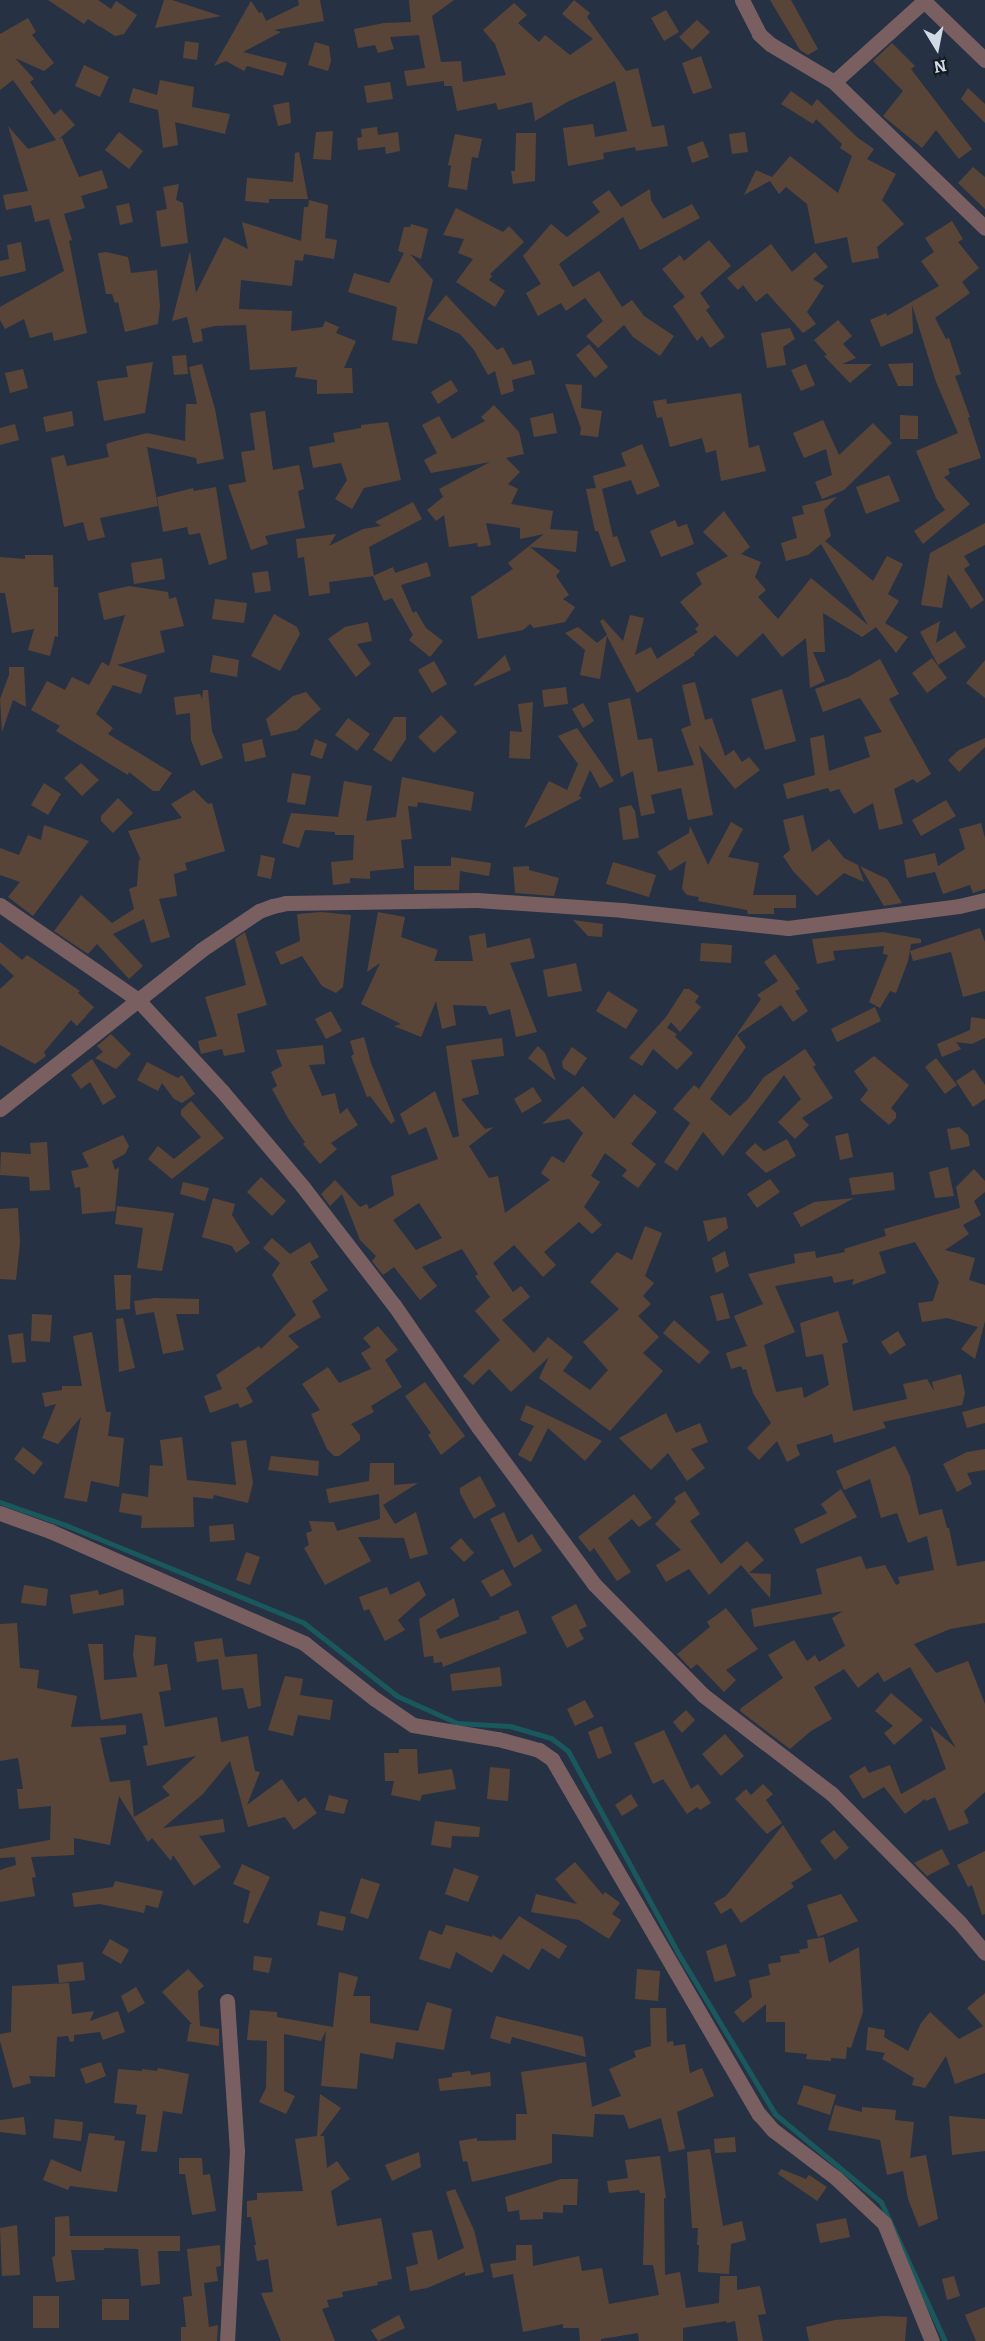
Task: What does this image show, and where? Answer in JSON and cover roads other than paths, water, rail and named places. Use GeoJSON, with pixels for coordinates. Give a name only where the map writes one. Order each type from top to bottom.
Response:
{"type":"FeatureCollection","features":[{"type":"Feature","properties":{"kind":"street"},"geometry":{"type":"LineString","coordinates":[[742,0],[759,34],[770,45],[834,82],[985,228]]}},
{"type":"Feature","properties":{"kind":"street"},"geometry":{"type":"LineString","coordinates":[[834,82],[924,1],[985,60]]}},
{"type":"Feature","properties":{"kind":"street"},"geometry":{"type":"LineString","coordinates":[[0,1109],[201,950],[259,911],[286,903],[477,900],[621,910],[788,928],[958,906],[985,900]]}},
{"type":"Feature","properties":{"kind":"street"},"geometry":{"type":"LineString","coordinates":[[0,905],[138,1000],[222,1091],[303,1187],[394,1305],[478,1428],[594,1584],[703,1695],[832,1794],[960,1923],[985,1953]]}},
{"type":"Feature","properties":{"kind":"street"},"geometry":{"type":"LineString","coordinates":[[0,1513],[50,1531],[304,1643],[375,1699],[413,1725],[498,1739],[538,1750],[552,1759],[759,2114],[773,2130],[836,2178],[884,2223],[932,2341]]}},
{"type":"Feature","properties":{"kind":"street"},"geometry":{"type":"LineString","coordinates":[[227,2001],[237,2151],[227,2341]]}},
{"type":"Feature","properties":{"kind":"waterway"},"geometry":{"type":"LineString","coordinates":[[0,1502],[68,1526],[304,1623],[397,1696],[457,1723],[510,1726],[551,1738],[568,1751],[681,1958],[775,2114],[881,2202],[945,2341]]}}]}
